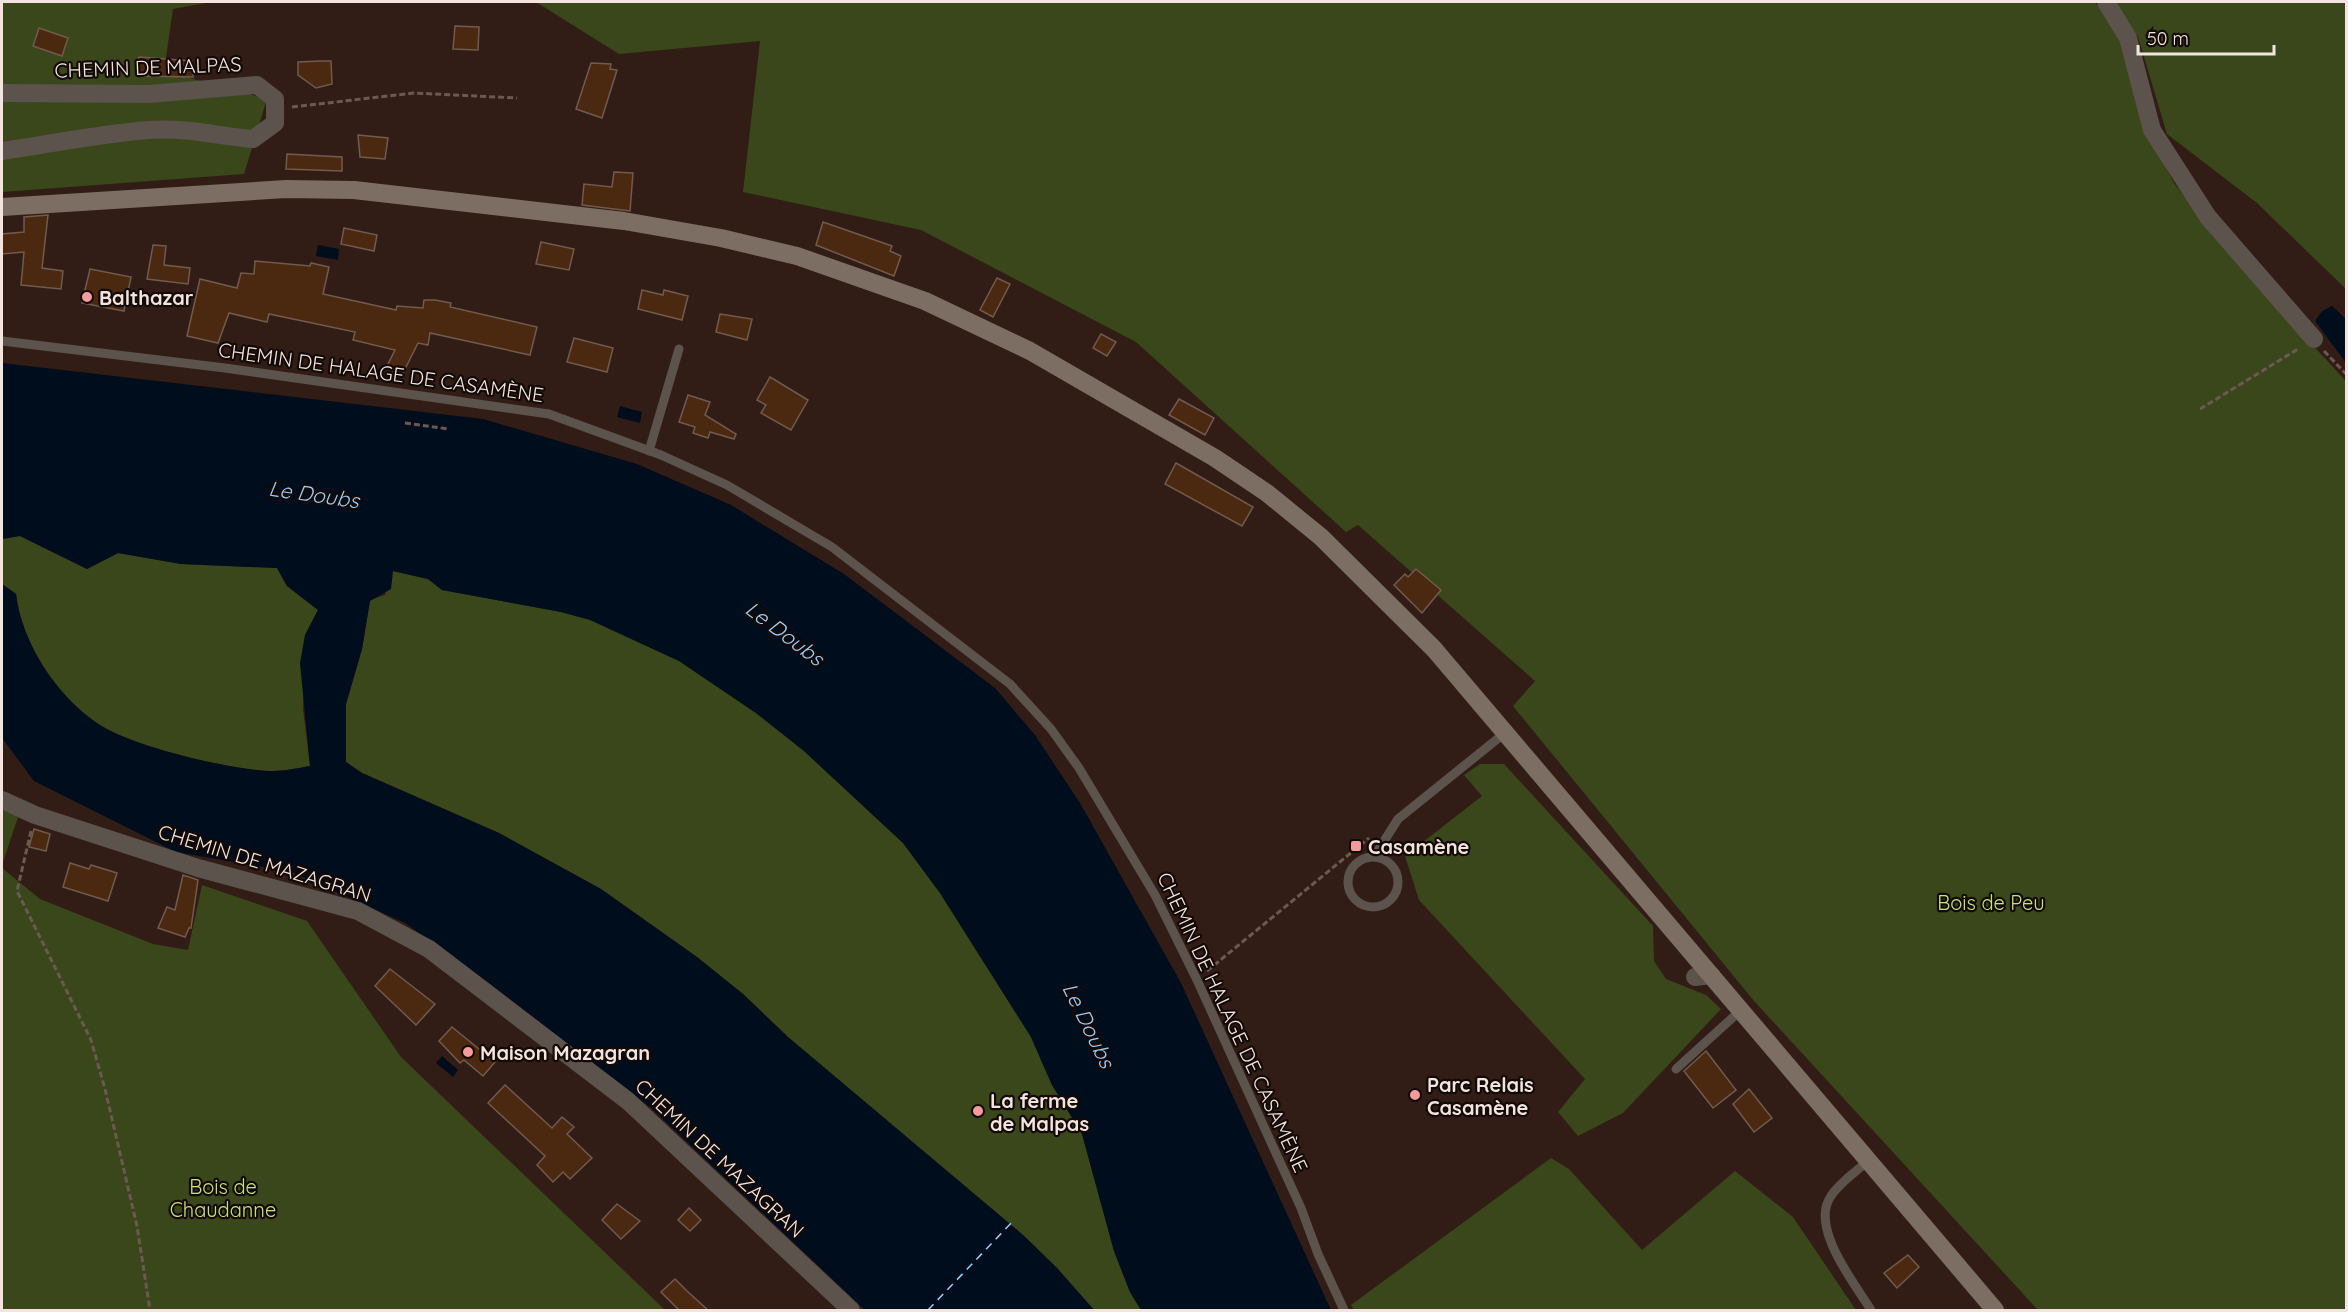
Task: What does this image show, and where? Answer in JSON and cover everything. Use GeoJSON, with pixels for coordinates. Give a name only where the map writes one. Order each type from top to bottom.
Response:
{"type":"FeatureCollection","features":[{"type":"Feature","properties":{"kind":"main road"},"geometry":{"type":"LineString","coordinates":[[2,207],[250,191],[354,190],[624,221],[721,237],[797,256],[925,301],[1030,351],[1215,458],[1267,493],[1321,537],[1434,649],[1506,732],[1703,976],[1742,1010],[1995,1311]]}},
{"type":"Feature","properties":{"kind":"street"},"geometry":{"type":"LineString","coordinates":[[2106,2],[2128,38],[2152,130],[2208,217],[2314,339]]}},
{"type":"Feature","properties":{"kind":"street","name":"CHEMIN DE MALPAS"},"geometry":{"type":"LineString","coordinates":[[2,93],[149,94],[257,84],[275,99],[275,108]]}},
{"type":"Feature","properties":{"kind":"street"},"geometry":{"type":"LineString","coordinates":[[2,151],[149,130],[200,130],[222,137],[254,139],[275,123],[275,108]]}},
{"type":"Feature","properties":{"kind":"street","name":"CHEMIN DE MAZAGRAN"},"geometry":{"type":"LineString","coordinates":[[2,800],[34,814],[198,868],[358,910],[429,949],[628,1101],[851,1311]]}},
{"type":"Feature","properties":{"kind":"lane","name":"CHEMIN DE HALAGE DE CASAMÈNE"},"geometry":{"type":"LineString","coordinates":[[2,341],[237,370],[549,414],[649,451],[727,485],[832,547],[1010,684],[1051,729],[1079,768],[1155,896],[1197,980],[1301,1208],[1318,1254],[1344,1311]]}},
{"type":"Feature","properties":{"kind":"lane"},"geometry":{"type":"LineString","coordinates":[[649,451],[679,349]]}},
{"type":"Feature","properties":{"kind":"lane"},"geometry":{"type":"LineString","coordinates":[[1378,857],[1398,819],[1506,732]]}},
{"type":"Feature","properties":{"kind":"lane"},"geometry":{"type":"LineString","coordinates":[[1378,857],[1395,870],[1398,878],[1395,894],[1382,906],[1366,906],[1359,903],[1349,890],[1349,874],[1359,861],[1378,857]]}},
{"type":"Feature","properties":{"kind":"lane"},"geometry":{"type":"LineString","coordinates":[[1676,1069],[1742,1010]]}},
{"type":"Feature","properties":{"kind":"lane"},"geometry":{"type":"LineString","coordinates":[[1869,1160],[1830,1196],[1825,1211],[1833,1248],[1871,1311]]}},
{"type":"Feature","properties":{"kind":"path"},"geometry":{"type":"LineString","coordinates":[[275,108],[414,93],[517,98]]}},
{"type":"Feature","properties":{"kind":"path"},"geometry":{"type":"LineString","coordinates":[[2200,409],[2314,339],[2346,374]]}},
{"type":"Feature","properties":{"kind":"path"},"geometry":{"type":"LineString","coordinates":[[405,423],[449,429]]}},
{"type":"Feature","properties":{"kind":"path"},"geometry":{"type":"LineString","coordinates":[[34,814],[17,891],[91,1040],[105,1089],[137,1226],[150,1311]]}},
{"type":"Feature","properties":{"kind":"path"},"geometry":{"type":"LineString","coordinates":[[1197,980],[1382,827],[1398,819]]}},
{"type":"Feature","properties":{"kind":"green space"},"geometry":{"type":"Polygon","coordinates":[[[2,2],[211,2],[173,9],[164,71],[267,99],[244,174],[2,192],[2,2]]]}},
{"type":"Feature","properties":{"kind":"green space","name":"Bois de Peu"},"geometry":{"type":"Polygon","coordinates":[[[536,2],[2095,2],[2124,39],[2148,133],[2174,183],[2240,267],[2346,381],[2346,1310],[2038,1310],[1754,1001],[1513,706],[1535,681],[1358,525],[1346,532],[1136,342],[921,230],[743,192],[760,41],[619,54],[536,2]]]}},
{"type":"Feature","properties":{"kind":"green space"},"geometry":{"type":"Polygon","coordinates":[[[2115,2],[2346,2],[2346,289],[2257,203],[2167,134],[2138,37],[2115,2]]]}},
{"type":"Feature","properties":{"kind":"green space"},"geometry":{"type":"Polygon","coordinates":[[[20,536],[87,569],[118,553],[181,564],[277,568],[287,586],[318,610],[305,635],[303,709],[310,766],[278,771],[256,770],[209,762],[133,740],[97,723],[68,698],[43,666],[25,631],[16,594],[2,584],[2,539],[20,536]]]}},
{"type":"Feature","properties":{"kind":"green space"},"geometry":{"type":"Polygon","coordinates":[[[392,571],[428,579],[442,590],[561,612],[591,620],[679,661],[756,713],[804,751],[903,843],[940,893],[1031,1037],[1052,1085],[1082,1134],[1114,1251],[1130,1292],[1141,1310],[1094,1310],[1057,1268],[1023,1235],[788,1037],[743,994],[697,957],[601,889],[499,833],[362,773],[346,762],[346,704],[362,649],[370,600],[385,595],[392,571]]]}},
{"type":"Feature","properties":{"kind":"green space"},"geometry":{"type":"Polygon","coordinates":[[[1480,764],[1504,764],[1653,926],[1654,961],[1666,979],[1706,995],[1721,1009],[1623,1113],[1578,1136],[1558,1112],[1585,1079],[1419,900],[1405,856],[1482,796],[1464,775],[1480,764]]]}},
{"type":"Feature","properties":{"kind":"green space"},"geometry":{"type":"Polygon","coordinates":[[[2,810],[18,817],[2,865],[2,810]]]}},
{"type":"Feature","properties":{"kind":"green space","name":"Bois de Chaudanne"},"geometry":{"type":"Polygon","coordinates":[[[2,868],[40,899],[153,944],[188,950],[202,885],[307,921],[401,1057],[665,1310],[2,1310],[2,868]]]}},
{"type":"Feature","properties":{"kind":"green space"},"geometry":{"type":"Polygon","coordinates":[[[1551,1158],[1569,1169],[1642,1250],[1735,1171],[1793,1217],[1856,1310],[1354,1310],[1351,1305],[1551,1158]]]}},
{"type":"Feature","properties":{"kind":"water"},"geometry":{"type":"Polygon","coordinates":[[[318,245],[339,249],[338,260],[316,256],[318,245]]]}},
{"type":"Feature","properties":{"kind":"water"},"geometry":{"type":"Polygon","coordinates":[[[2332,306],[2346,319],[2346,363],[2315,321],[2322,311],[2332,306]]]}},
{"type":"Feature","properties":{"kind":"water","name":"Le Doubs"},"geometry":{"type":"Polygon","coordinates":[[[2,363],[483,419],[637,464],[731,505],[844,574],[995,688],[1035,735],[1080,803],[1181,983],[1331,1310],[1141,1310],[1130,1292],[1114,1251],[1082,1134],[1052,1085],[1031,1037],[940,893],[903,843],[804,751],[756,713],[679,661],[590,620],[561,612],[442,590],[428,579],[393,571],[391,589],[370,601],[362,649],[346,704],[346,762],[362,773],[499,833],[601,889],[697,957],[743,994],[788,1037],[1023,1235],[1057,1268],[1094,1310],[865,1310],[650,1107],[489,983],[405,923],[292,872],[176,852],[34,781],[2,738],[2,584],[16,594],[25,631],[43,666],[68,698],[97,723],[112,732],[182,756],[256,770],[278,771],[310,766],[300,663],[305,635],[318,610],[287,586],[277,568],[181,564],[118,553],[87,569],[20,536],[2,539],[2,363]]]}},
{"type":"Feature","properties":{"kind":"water"},"geometry":{"type":"Polygon","coordinates":[[[620,406],[642,412],[640,423],[617,417],[620,406]]]}},
{"type":"Feature","properties":{"kind":"water"},"geometry":{"type":"Polygon","coordinates":[[[442,1056],[458,1070],[453,1077],[436,1063],[442,1056]]]}},
{"type":"Feature","properties":{"kind":"building"},"geometry":{"type":"Polygon","coordinates":[[[455,26],[479,27],[478,50],[453,49],[455,26]]]}},
{"type":"Feature","properties":{"kind":"building"},"geometry":{"type":"Polygon","coordinates":[[[39,28],[68,38],[62,56],[33,46],[39,28]]]}},
{"type":"Feature","properties":{"kind":"building"},"geometry":{"type":"Polygon","coordinates":[[[139,57],[192,61],[193,77],[139,76],[140,72],[136,72],[139,57]]]}},
{"type":"Feature","properties":{"kind":"building"},"geometry":{"type":"Polygon","coordinates":[[[331,61],[332,84],[316,88],[298,75],[298,62],[331,61]]]}},
{"type":"Feature","properties":{"kind":"building"},"geometry":{"type":"Polygon","coordinates":[[[591,63],[611,64],[610,69],[617,70],[602,118],[576,109],[591,63]]]}},
{"type":"Feature","properties":{"kind":"building"},"geometry":{"type":"Polygon","coordinates":[[[358,135],[388,138],[385,159],[360,157],[358,135]]]}},
{"type":"Feature","properties":{"kind":"building"},"geometry":{"type":"Polygon","coordinates":[[[287,154],[342,157],[342,171],[286,169],[287,154]]]}},
{"type":"Feature","properties":{"kind":"building"},"geometry":{"type":"Polygon","coordinates":[[[614,172],[633,173],[630,211],[582,205],[584,184],[612,187],[614,172]]]}},
{"type":"Feature","properties":{"kind":"building"},"geometry":{"type":"Polygon","coordinates":[[[48,215],[42,268],[63,271],[61,289],[21,285],[24,252],[2,254],[2,234],[24,232],[24,217],[48,215]]]}},
{"type":"Feature","properties":{"kind":"building"},"geometry":{"type":"Polygon","coordinates":[[[823,222],[892,246],[890,251],[901,256],[894,276],[816,245],[823,222]]]}},
{"type":"Feature","properties":{"kind":"building"},"geometry":{"type":"Polygon","coordinates":[[[344,228],[377,235],[374,251],[341,244],[344,228]]]}},
{"type":"Feature","properties":{"kind":"building"},"geometry":{"type":"Polygon","coordinates":[[[541,242],[574,249],[569,270],[536,264],[541,242]]]}},
{"type":"Feature","properties":{"kind":"building"},"geometry":{"type":"Polygon","coordinates":[[[153,245],[166,246],[164,265],[190,268],[188,284],[147,279],[153,245]]]}},
{"type":"Feature","properties":{"kind":"building"},"geometry":{"type":"Polygon","coordinates":[[[255,261],[310,266],[311,263],[329,267],[323,294],[396,310],[397,306],[423,308],[424,300],[435,300],[451,303],[450,307],[537,327],[530,355],[430,333],[428,345],[418,343],[402,375],[386,368],[395,350],[353,340],[355,332],[269,314],[267,322],[229,313],[218,343],[187,336],[200,279],[237,288],[241,273],[254,274],[255,261]]]}},
{"type":"Feature","properties":{"kind":"building"},"geometry":{"type":"Polygon","coordinates":[[[90,269],[131,277],[124,311],[82,303],[90,269]]]}},
{"type":"Feature","properties":{"kind":"building"},"geometry":{"type":"Polygon","coordinates":[[[997,278],[1010,284],[993,317],[980,310],[997,278]]]}},
{"type":"Feature","properties":{"kind":"building"},"geometry":{"type":"Polygon","coordinates":[[[642,290],[663,295],[664,290],[688,296],[682,320],[638,309],[642,290]]]}},
{"type":"Feature","properties":{"kind":"building"},"geometry":{"type":"Polygon","coordinates":[[[720,314],[752,319],[747,340],[716,332],[720,314]]]}},
{"type":"Feature","properties":{"kind":"building"},"geometry":{"type":"Polygon","coordinates":[[[1101,334],[1116,342],[1107,356],[1093,348],[1101,334]]]}},
{"type":"Feature","properties":{"kind":"building"},"geometry":{"type":"Polygon","coordinates":[[[574,338],[613,348],[607,372],[567,362],[574,338]]]}},
{"type":"Feature","properties":{"kind":"building"},"geometry":{"type":"Polygon","coordinates":[[[770,377],[808,400],[791,430],[761,413],[766,405],[757,400],[770,377]]]}},
{"type":"Feature","properties":{"kind":"building"},"geometry":{"type":"Polygon","coordinates":[[[688,395],[710,402],[705,415],[736,434],[734,439],[710,432],[708,438],[693,433],[695,427],[679,422],[688,395]]]}},
{"type":"Feature","properties":{"kind":"building"},"geometry":{"type":"Polygon","coordinates":[[[1179,399],[1214,418],[1205,435],[1169,415],[1179,399]]]}},
{"type":"Feature","properties":{"kind":"building"},"geometry":{"type":"Polygon","coordinates":[[[1176,463],[1253,507],[1242,526],[1165,484],[1176,463]]]}},
{"type":"Feature","properties":{"kind":"building"},"geometry":{"type":"Polygon","coordinates":[[[1416,569],[1441,590],[1422,613],[1394,585],[1405,574],[1408,577],[1416,569]]]}},
{"type":"Feature","properties":{"kind":"building"},"geometry":{"type":"Polygon","coordinates":[[[34,829],[50,834],[46,851],[29,847],[34,829]]]}},
{"type":"Feature","properties":{"kind":"building"},"geometry":{"type":"Polygon","coordinates":[[[70,863],[89,869],[91,865],[117,873],[108,901],[63,887],[70,863]]]}},
{"type":"Feature","properties":{"kind":"building"},"geometry":{"type":"Polygon","coordinates":[[[183,875],[198,880],[191,928],[185,937],[158,928],[167,907],[175,910],[183,875]]]}},
{"type":"Feature","properties":{"kind":"building"},"geometry":{"type":"Polygon","coordinates":[[[390,969],[435,1004],[416,1025],[375,986],[390,969]]]}},
{"type":"Feature","properties":{"kind":"building"},"geometry":{"type":"Polygon","coordinates":[[[452,1027],[495,1062],[483,1076],[464,1060],[460,1063],[439,1041],[452,1027]]]}},
{"type":"Feature","properties":{"kind":"building"},"geometry":{"type":"Polygon","coordinates":[[[1706,1051],[1736,1090],[1713,1108],[1684,1071],[1706,1051]]]}},
{"type":"Feature","properties":{"kind":"building"},"geometry":{"type":"Polygon","coordinates":[[[505,1085],[552,1128],[562,1117],[574,1127],[567,1134],[592,1158],[570,1179],[563,1172],[553,1182],[537,1165],[545,1156],[488,1103],[505,1085]]]}},
{"type":"Feature","properties":{"kind":"building"},"geometry":{"type":"Polygon","coordinates":[[[1749,1089],[1772,1118],[1754,1132],[1733,1104],[1749,1089]]]}},
{"type":"Feature","properties":{"kind":"building"},"geometry":{"type":"Polygon","coordinates":[[[617,1204],[640,1221],[621,1239],[602,1220],[617,1204]]]}},
{"type":"Feature","properties":{"kind":"building"},"geometry":{"type":"Polygon","coordinates":[[[689,1208],[701,1220],[690,1231],[678,1220],[689,1208]]]}},
{"type":"Feature","properties":{"kind":"building"},"geometry":{"type":"Polygon","coordinates":[[[1908,1255],[1919,1267],[1897,1288],[1884,1273],[1908,1255]]]}},
{"type":"Feature","properties":{"kind":"building"},"geometry":{"type":"Polygon","coordinates":[[[675,1279],[709,1311],[680,1311],[661,1292],[675,1279]]]}},
{"type":"Feature","properties":{"kind":"ferry route"},"geometry":{"type":"LineString","coordinates":[[928,1310],[1015,1219]]}},
{"type":"Feature","properties":{"kind":"place","name":"Balthazar"},"geometry":{"type":"Point","coordinates":[87,297]}},
{"type":"Feature","properties":{"kind":"place","name":"Casamène"},"geometry":{"type":"Point","coordinates":[1356,846]}},
{"type":"Feature","properties":{"kind":"place","name":"Maison Mazagran"},"geometry":{"type":"Point","coordinates":[468,1052]}},
{"type":"Feature","properties":{"kind":"place","name":"Parc Relais Casamène"},"geometry":{"type":"Point","coordinates":[1415,1095]}},
{"type":"Feature","properties":{"kind":"place","name":"La ferme de Malpas"},"geometry":{"type":"Point","coordinates":[978,1111]}}]}
